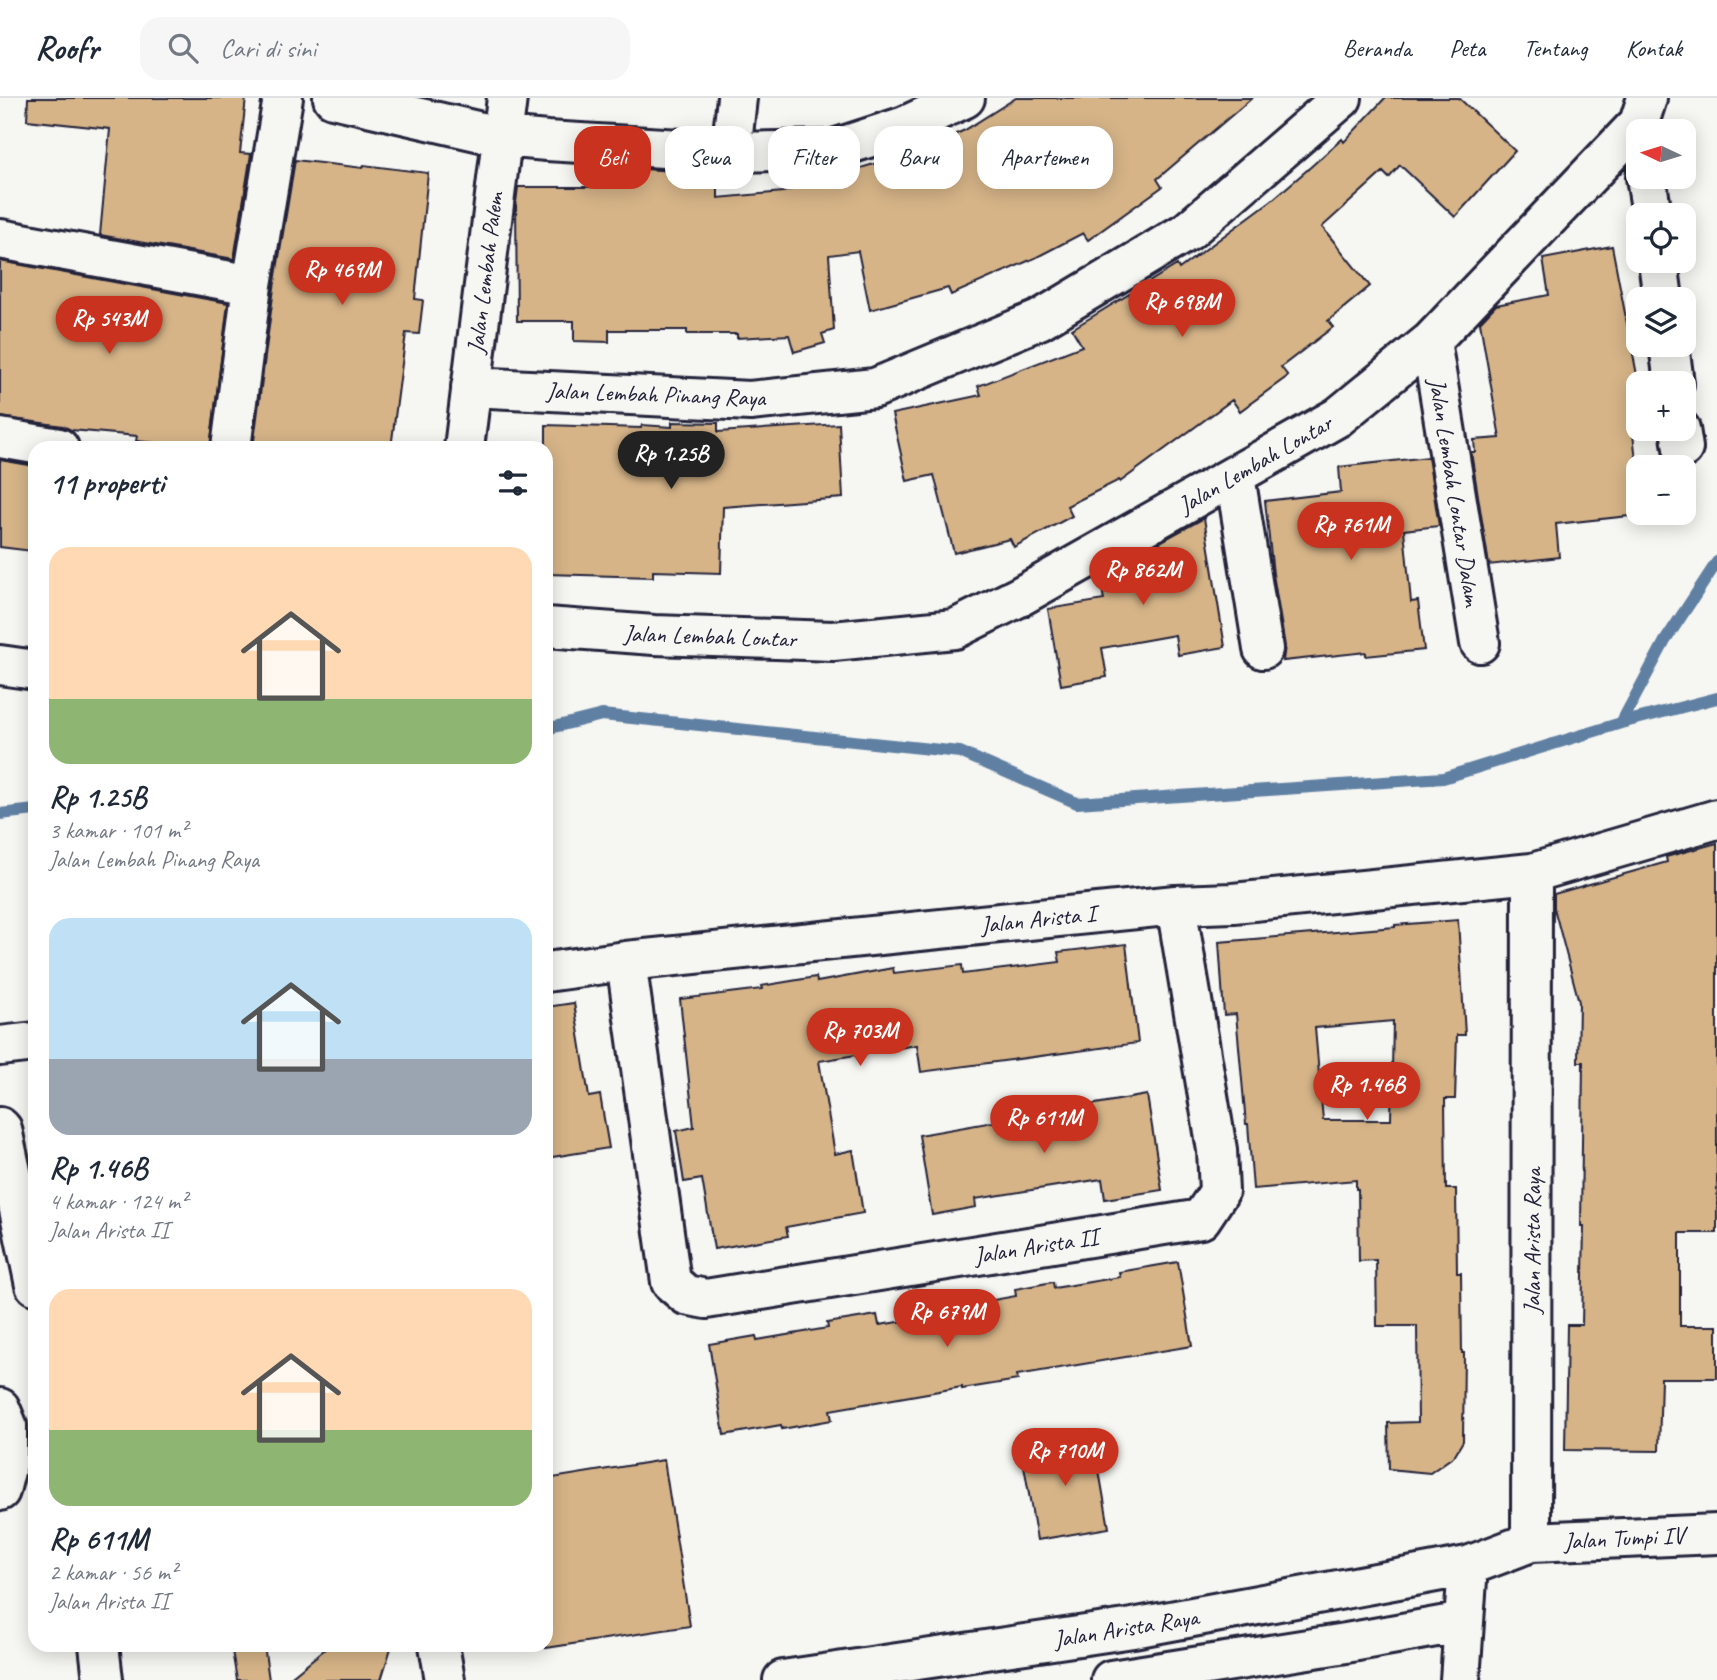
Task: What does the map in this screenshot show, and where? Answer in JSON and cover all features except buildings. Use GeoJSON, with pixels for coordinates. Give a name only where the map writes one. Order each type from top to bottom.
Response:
{"type":"FeatureCollection","features":[{"type":"Feature","properties":{"kind":"street"},"geometry":{"type":"LineString","coordinates":[[231,441],[252,285],[283,98]]}},
{"type":"Feature","properties":{"kind":"street"},"geometry":{"type":"LineString","coordinates":[[333,98],[503,136],[665,148]]}},
{"type":"Feature","properties":{"kind":"street","name":"Jalan Lembah Palem"},"geometry":{"type":"LineString","coordinates":[[465,441],[508,98]]}},
{"type":"Feature","properties":{"kind":"street"},"geometry":{"type":"LineString","coordinates":[[734,126],[737,98]]}},
{"type":"Feature","properties":{"kind":"street"},"geometry":{"type":"LineString","coordinates":[[754,152],[831,150],[905,126],[964,98]]}},
{"type":"Feature","properties":{"kind":"street","name":"Jalan Lembah Pinang Raya"},"geometry":{"type":"LineString","coordinates":[[471,387],[750,401],[875,388],[1039,320],[1188,231],[1342,98]]}},
{"type":"Feature","properties":{"kind":"street","name":"Jalan Lembah Lontar"},"geometry":{"type":"LineString","coordinates":[[553,628],[654,635],[833,641],[955,629],[1019,597],[1338,417],[1431,341],[1642,117]]}},
{"type":"Feature","properties":{"kind":"street"},"geometry":{"type":"LineString","coordinates":[[0,239],[252,285]]}},
{"type":"Feature","properties":{"kind":"street","name":"Jalan Lembah Lontar Dalam"},"geometry":{"type":"LineString","coordinates":[[1431,341],[1480,643]]}},
{"type":"Feature","properties":{"kind":"street"},"geometry":{"type":"LineString","coordinates":[[0,438],[28,443]]}},
{"type":"Feature","properties":{"kind":"street"},"geometry":{"type":"LineString","coordinates":[[1235,476],[1264,649]]}},
{"type":"Feature","properties":{"kind":"street"},"geometry":{"type":"LineString","coordinates":[[0,665],[28,669]]}},
{"type":"Feature","properties":{"kind":"street","name":"Jalan Arista I"},"geometry":{"type":"LineString","coordinates":[[553,971],[626,961],[1176,905],[1247,901],[1532,873],[1717,819]]}},
{"type":"Feature","properties":{"kind":"street","name":"Jalan Arista Raya"},"geometry":{"type":"LineString","coordinates":[[783,1680],[1133,1628],[1468,1566],[1531,1542],[1532,873]]}},
{"type":"Feature","properties":{"kind":"street","name":"Jalan Arista II"},"geometry":{"type":"LineString","coordinates":[[626,961],[671,1282],[686,1295],[706,1299],[1201,1219],[1219,1192],[1217,1150],[1176,905]]}},
{"type":"Feature","properties":{"kind":"street"},"geometry":{"type":"LineString","coordinates":[[0,1046],[28,1043]]}},
{"type":"Feature","properties":{"kind":"street"},"geometry":{"type":"LineString","coordinates":[[0,1127],[28,1252]]}},
{"type":"Feature","properties":{"kind":"street"},"geometry":{"type":"LineString","coordinates":[[0,1408],[7,1425],[7,1463],[0,1491]]}},
{"type":"Feature","properties":{"kind":"street","name":"Jalan Tumpi IV"},"geometry":{"type":"LineString","coordinates":[[1531,1542],[1717,1534]]}},
{"type":"Feature","properties":{"kind":"street"},"geometry":{"type":"LineString","coordinates":[[1460,1680],[1468,1566]]}},
{"type":"Feature","properties":{"kind":"street","name":"Jalan Arista Raya"},"geometry":{"type":"LineString","coordinates":[[1111,1680],[1464,1622]]}},
{"type":"Feature","properties":{"kind":"street"},"geometry":{"type":"LineString","coordinates":[[100,1652],[103,1680]]}},
{"type":"Feature","properties":{"kind":"street"},"geometry":{"type":"LineString","coordinates":[[440,1652],[446,1680]]}},
{"type":"Feature","properties":{"kind":"waterway"},"geometry":{"type":"LineString","coordinates":[[553,727],[602,715],[960,752],[1077,803],[1443,778],[1621,723],[1665,641],[1717,562]]}},
{"type":"Feature","properties":{"kind":"waterway"},"geometry":{"type":"LineString","coordinates":[[1621,723],[1717,698]]}},
{"type":"Feature","properties":{"kind":"waterway"},"geometry":{"type":"LineString","coordinates":[[0,814],[28,811]]}}]}
